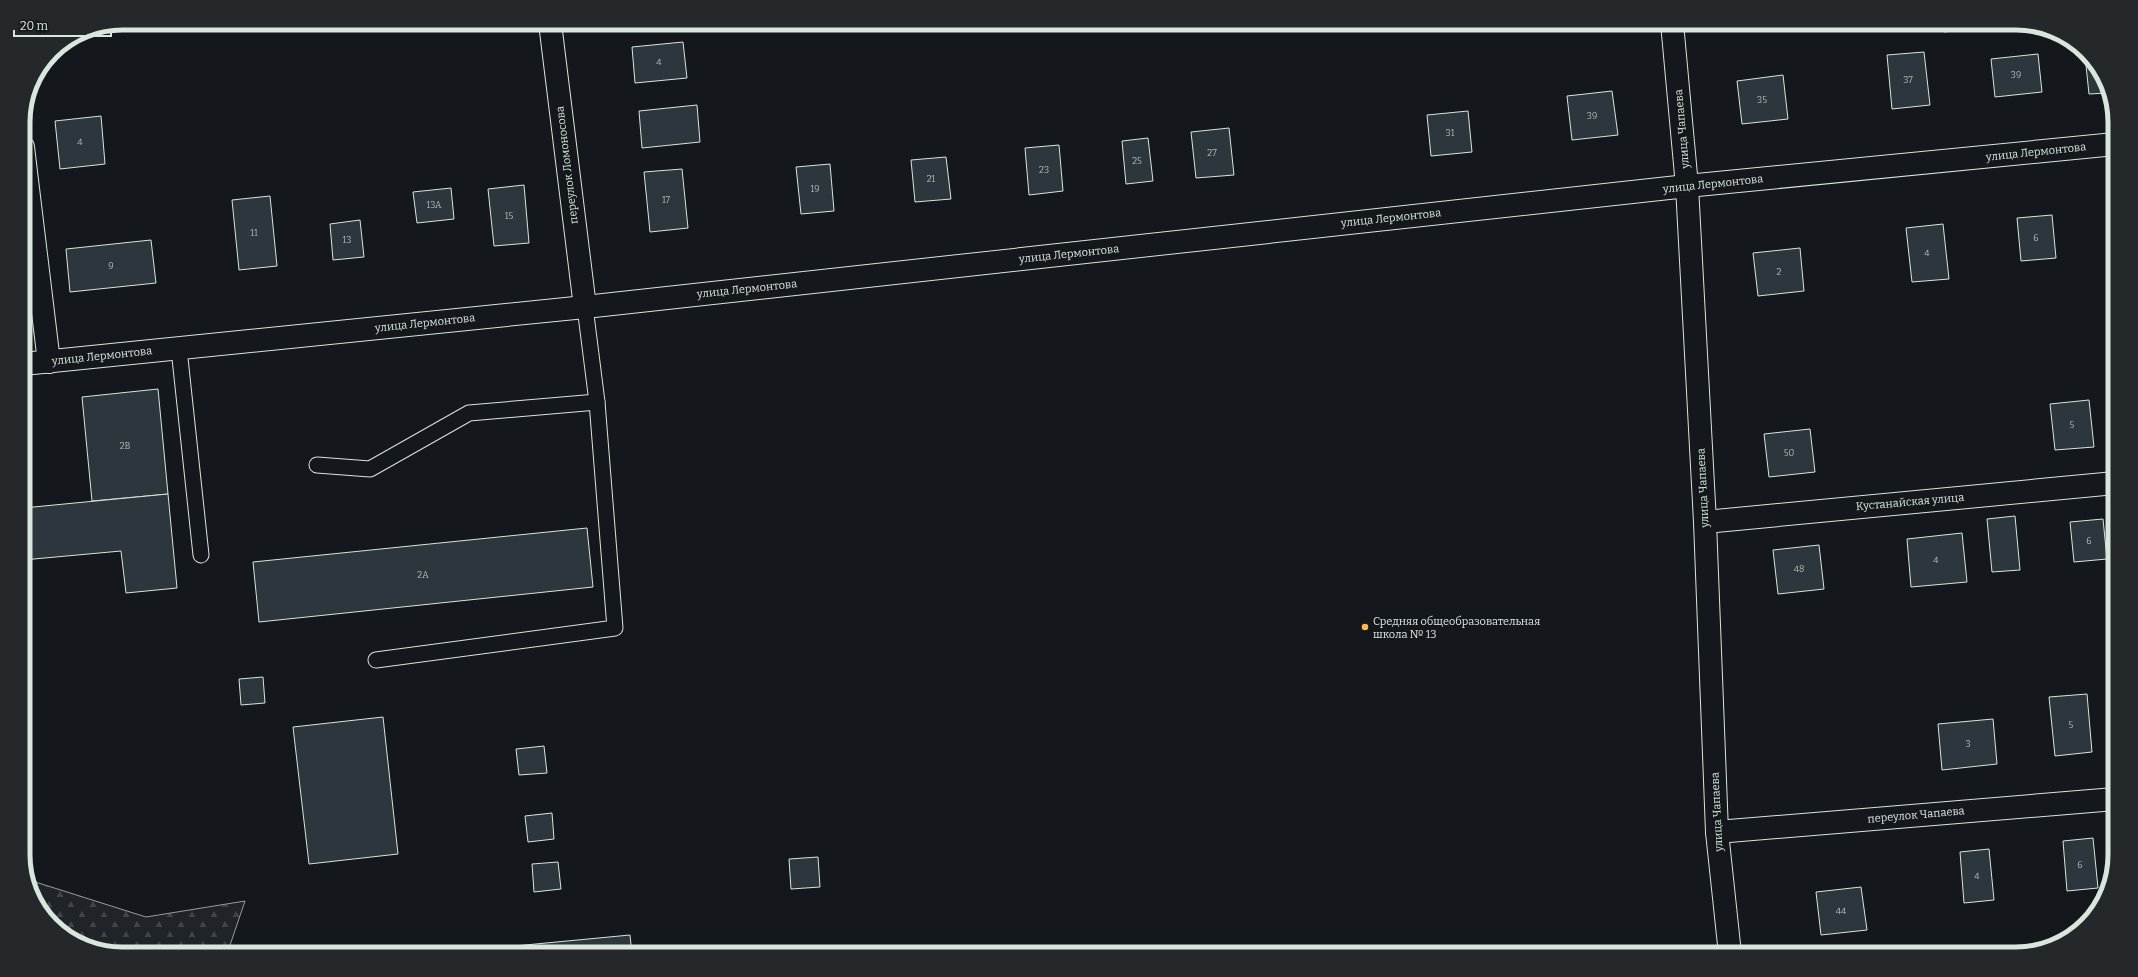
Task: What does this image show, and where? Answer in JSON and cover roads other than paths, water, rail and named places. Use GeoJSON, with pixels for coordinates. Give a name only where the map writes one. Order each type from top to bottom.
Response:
{"type":"FeatureCollection","features":[{"type":"Feature","properties":{"kind":"street","name":"переулок Ломоносова"},"geometry":{"type":"LineString","coordinates":[[551,30],[585,306]]}},
{"type":"Feature","properties":{"kind":"street","name":"улица Чапаева"},"geometry":{"type":"LineString","coordinates":[[1673,30],[1687,186],[1705,522],[1717,832],[1729,947]]}},
{"type":"Feature","properties":{"kind":"street","name":"улица Лермонтова"},"geometry":{"type":"LineString","coordinates":[[30,363],[585,306],[1687,186],[2108,145]]}},
{"type":"Feature","properties":{"kind":"street"},"geometry":{"type":"LineString","coordinates":[[30,205],[49,362]]}},
{"type":"Feature","properties":{"kind":"street","name":"Кустанайская улица"},"geometry":{"type":"LineString","coordinates":[[1705,522],[2108,484]]}},
{"type":"Feature","properties":{"kind":"street","name":"переулок Чапаева"},"geometry":{"type":"LineString","coordinates":[[1717,832],[2108,800]]}},
{"type":"Feature","properties":{"kind":"lane"},"geometry":{"type":"LineString","coordinates":[[376,660],[615,628],[597,402],[585,306]]}},
{"type":"Feature","properties":{"kind":"lane"},"geometry":{"type":"LineString","coordinates":[[178,349],[201,555]]}},
{"type":"Feature","properties":{"kind":"lane"},"geometry":{"type":"LineString","coordinates":[[317,466],[370,469],[469,414],[597,402]]}},
{"type":"Feature","properties":{"kind":"place","name":"Средняя общеобразовательная школа № 13"},"geometry":{"type":"Point","coordinates":[1365,627]}}]}
